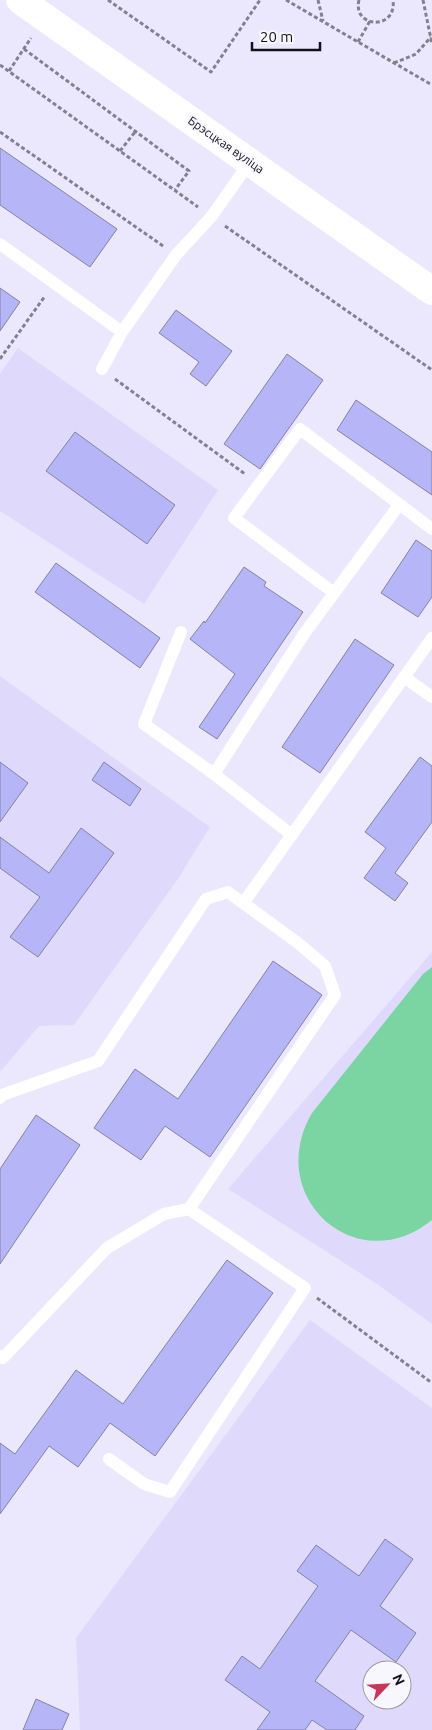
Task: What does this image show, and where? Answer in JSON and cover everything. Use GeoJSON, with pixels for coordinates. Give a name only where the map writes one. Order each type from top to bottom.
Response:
{"type":"FeatureCollection","features":[{"type":"Feature","properties":{"kind":"main road","name":"Брэсцкая вуліца"},"geometry":{"type":"LineString","coordinates":[[20,0],[432,291]]}},
{"type":"Feature","properties":{"kind":"lane"},"geometry":{"type":"LineString","coordinates":[[102,369],[122,332],[176,255],[211,217],[250,162]]}},
{"type":"Feature","properties":{"kind":"lane"},"geometry":{"type":"LineString","coordinates":[[0,244],[122,332]]}},
{"type":"Feature","properties":{"kind":"lane"},"geometry":{"type":"LineString","coordinates":[[334,593],[234,518],[300,430],[432,529]]}},
{"type":"Feature","properties":{"kind":"lane"},"geometry":{"type":"LineString","coordinates":[[214,774],[304,634],[399,505]]}},
{"type":"Feature","properties":{"kind":"lane"},"geometry":{"type":"LineString","coordinates":[[181,632],[144,724],[214,774],[292,835]]}},
{"type":"Feature","properties":{"kind":"lane"},"geometry":{"type":"LineString","coordinates":[[244,902],[432,638]]}},
{"type":"Feature","properties":{"kind":"lane"},"geometry":{"type":"LineString","coordinates":[[404,677],[432,697]]}},
{"type":"Feature","properties":{"kind":"lane"},"geometry":{"type":"LineString","coordinates":[[0,1098],[98,1061],[206,899],[228,892],[244,902],[325,966],[335,995],[188,1209],[164,1214],[107,1248],[3,1358],[0,1356]]}},
{"type":"Feature","properties":{"kind":"lane"},"geometry":{"type":"LineString","coordinates":[[109,1459],[144,1484],[170,1492],[305,1288],[188,1209]]}},
{"type":"Feature","properties":{"kind":"path"},"geometry":{"type":"LineString","coordinates":[[108,0],[211,72],[260,0]]}},
{"type":"Feature","properties":{"kind":"path"},"geometry":{"type":"LineString","coordinates":[[286,0],[432,85]]}},
{"type":"Feature","properties":{"kind":"path"},"geometry":{"type":"LineString","coordinates":[[318,0],[324,22]]}},
{"type":"Feature","properties":{"kind":"path"},"geometry":{"type":"LineString","coordinates":[[359,0],[359,12],[370,21],[380,22],[387,19],[392,12],[393,0]]}},
{"type":"Feature","properties":{"kind":"path"},"geometry":{"type":"LineString","coordinates":[[423,0],[432,44]]}},
{"type":"Feature","properties":{"kind":"path"},"geometry":{"type":"LineString","coordinates":[[358,42],[370,21]]}},
{"type":"Feature","properties":{"kind":"path"},"geometry":{"type":"LineString","coordinates":[[394,63],[416,54],[431,37]]}},
{"type":"Feature","properties":{"kind":"path"},"geometry":{"type":"LineString","coordinates":[[24,49],[189,171],[175,190]]}},
{"type":"Feature","properties":{"kind":"path"},"geometry":{"type":"LineString","coordinates":[[0,132],[176,255]]}},
{"type":"Feature","properties":{"kind":"path"},"geometry":{"type":"LineString","coordinates":[[120,151],[135,132]]}},
{"type":"Feature","properties":{"kind":"path"},"geometry":{"type":"LineString","coordinates":[[0,359],[54,283]]}},
{"type":"Feature","properties":{"kind":"path"},"geometry":{"type":"LineString","coordinates":[[102,369],[259,484]]}},
{"type":"Feature","properties":{"kind":"path"},"geometry":{"type":"LineString","coordinates":[[305,1288],[432,1383]]}},
{"type":"Feature","properties":{"kind":"shaded area"},"geometry":{"type":"Polygon","coordinates":[[[18,348],[218,490],[144,604],[0,511],[0,374],[18,348]]]}},
{"type":"Feature","properties":{"kind":"shaded area"},"geometry":{"type":"Polygon","coordinates":[[[0,676],[210,827],[178,879],[74,1025],[39,1026],[0,1072],[0,676]]]}},
{"type":"Feature","properties":{"kind":"shaded area"},"geometry":{"type":"Polygon","coordinates":[[[432,952],[432,1324],[377,1284],[228,1189],[432,952]]]}},
{"type":"Feature","properties":{"kind":"shaded area"},"geometry":{"type":"Polygon","coordinates":[[[310,1320],[432,1408],[432,1730],[80,1730],[76,1638],[310,1320]]]}},
{"type":"Feature","properties":{"kind":"green space"},"geometry":{"type":"Polygon","coordinates":[[[432,967],[432,1220],[403,1236],[375,1241],[348,1235],[326,1221],[309,1200],[300,1174],[300,1144],[312,1113],[423,974],[432,967]]]}},
{"type":"Feature","properties":{"kind":"building"},"geometry":{"type":"Polygon","coordinates":[[[0,148],[117,229],[90,267],[0,205],[0,148]]]}},
{"type":"Feature","properties":{"kind":"building"},"geometry":{"type":"Polygon","coordinates":[[[0,288],[20,302],[0,331],[0,288]]]}},
{"type":"Feature","properties":{"kind":"building"},"geometry":{"type":"Polygon","coordinates":[[[176,310],[232,351],[206,386],[190,374],[199,362],[159,333],[176,310]]]}},
{"type":"Feature","properties":{"kind":"building"},"geometry":{"type":"Polygon","coordinates":[[[287,354],[323,380],[260,469],[224,444],[287,354]]]}},
{"type":"Feature","properties":{"kind":"building"},"geometry":{"type":"Polygon","coordinates":[[[356,400],[432,452],[432,495],[337,430],[356,400]]]}},
{"type":"Feature","properties":{"kind":"building"},"geometry":{"type":"Polygon","coordinates":[[[75,432],[175,505],[147,544],[46,471],[75,432]]]}},
{"type":"Feature","properties":{"kind":"building"},"geometry":{"type":"Polygon","coordinates":[[[416,540],[432,551],[432,597],[418,617],[381,593],[416,540]]]}},
{"type":"Feature","properties":{"kind":"building"},"geometry":{"type":"Polygon","coordinates":[[[56,563],[160,638],[140,668],[35,592],[56,563]]]}},
{"type":"Feature","properties":{"kind":"building"},"geometry":{"type":"Polygon","coordinates":[[[244,567],[266,582],[264,586],[303,612],[217,739],[199,727],[235,674],[190,639],[204,621],[205,623],[244,567]]]}},
{"type":"Feature","properties":{"kind":"building"},"geometry":{"type":"Polygon","coordinates":[[[355,639],[394,665],[320,773],[282,747],[355,639]]]}},
{"type":"Feature","properties":{"kind":"building"},"geometry":{"type":"Polygon","coordinates":[[[420,757],[432,766],[432,822],[395,873],[408,883],[395,901],[364,878],[386,848],[365,832],[420,757]]]}},
{"type":"Feature","properties":{"kind":"building"},"geometry":{"type":"Polygon","coordinates":[[[0,762],[28,783],[0,822],[0,762]]]}},
{"type":"Feature","properties":{"kind":"building"},"geometry":{"type":"Polygon","coordinates":[[[104,762],[141,789],[130,806],[92,780],[104,762]]]}},
{"type":"Feature","properties":{"kind":"building"},"geometry":{"type":"Polygon","coordinates":[[[81,828],[114,853],[38,957],[10,937],[40,897],[0,868],[0,837],[49,873],[81,828]]]}},
{"type":"Feature","properties":{"kind":"building"},"geometry":{"type":"Polygon","coordinates":[[[273,961],[322,995],[210,1157],[165,1126],[141,1160],[94,1128],[135,1069],[178,1099],[273,961]]]}},
{"type":"Feature","properties":{"kind":"building"},"geometry":{"type":"Polygon","coordinates":[[[36,1115],[80,1145],[0,1264],[0,1169],[36,1115]]]}},
{"type":"Feature","properties":{"kind":"building"},"geometry":{"type":"Polygon","coordinates":[[[227,1260],[273,1293],[155,1456],[110,1423],[78,1467],[49,1446],[0,1514],[0,1443],[15,1454],[76,1370],[123,1404],[227,1260]]]}},
{"type":"Feature","properties":{"kind":"building"},"geometry":{"type":"Polygon","coordinates":[[[385,1539],[413,1559],[380,1606],[416,1633],[397,1660],[393,1660],[351,1630],[315,1681],[364,1716],[355,1730],[327,1730],[312,1720],[305,1730],[257,1730],[270,1712],[225,1680],[242,1656],[260,1669],[318,1586],[297,1571],[316,1545],[359,1576],[385,1539]]]}},
{"type":"Feature","properties":{"kind":"building"},"geometry":{"type":"Polygon","coordinates":[[[36,1699],[69,1714],[62,1730],[23,1730],[36,1699]]]}}]}
